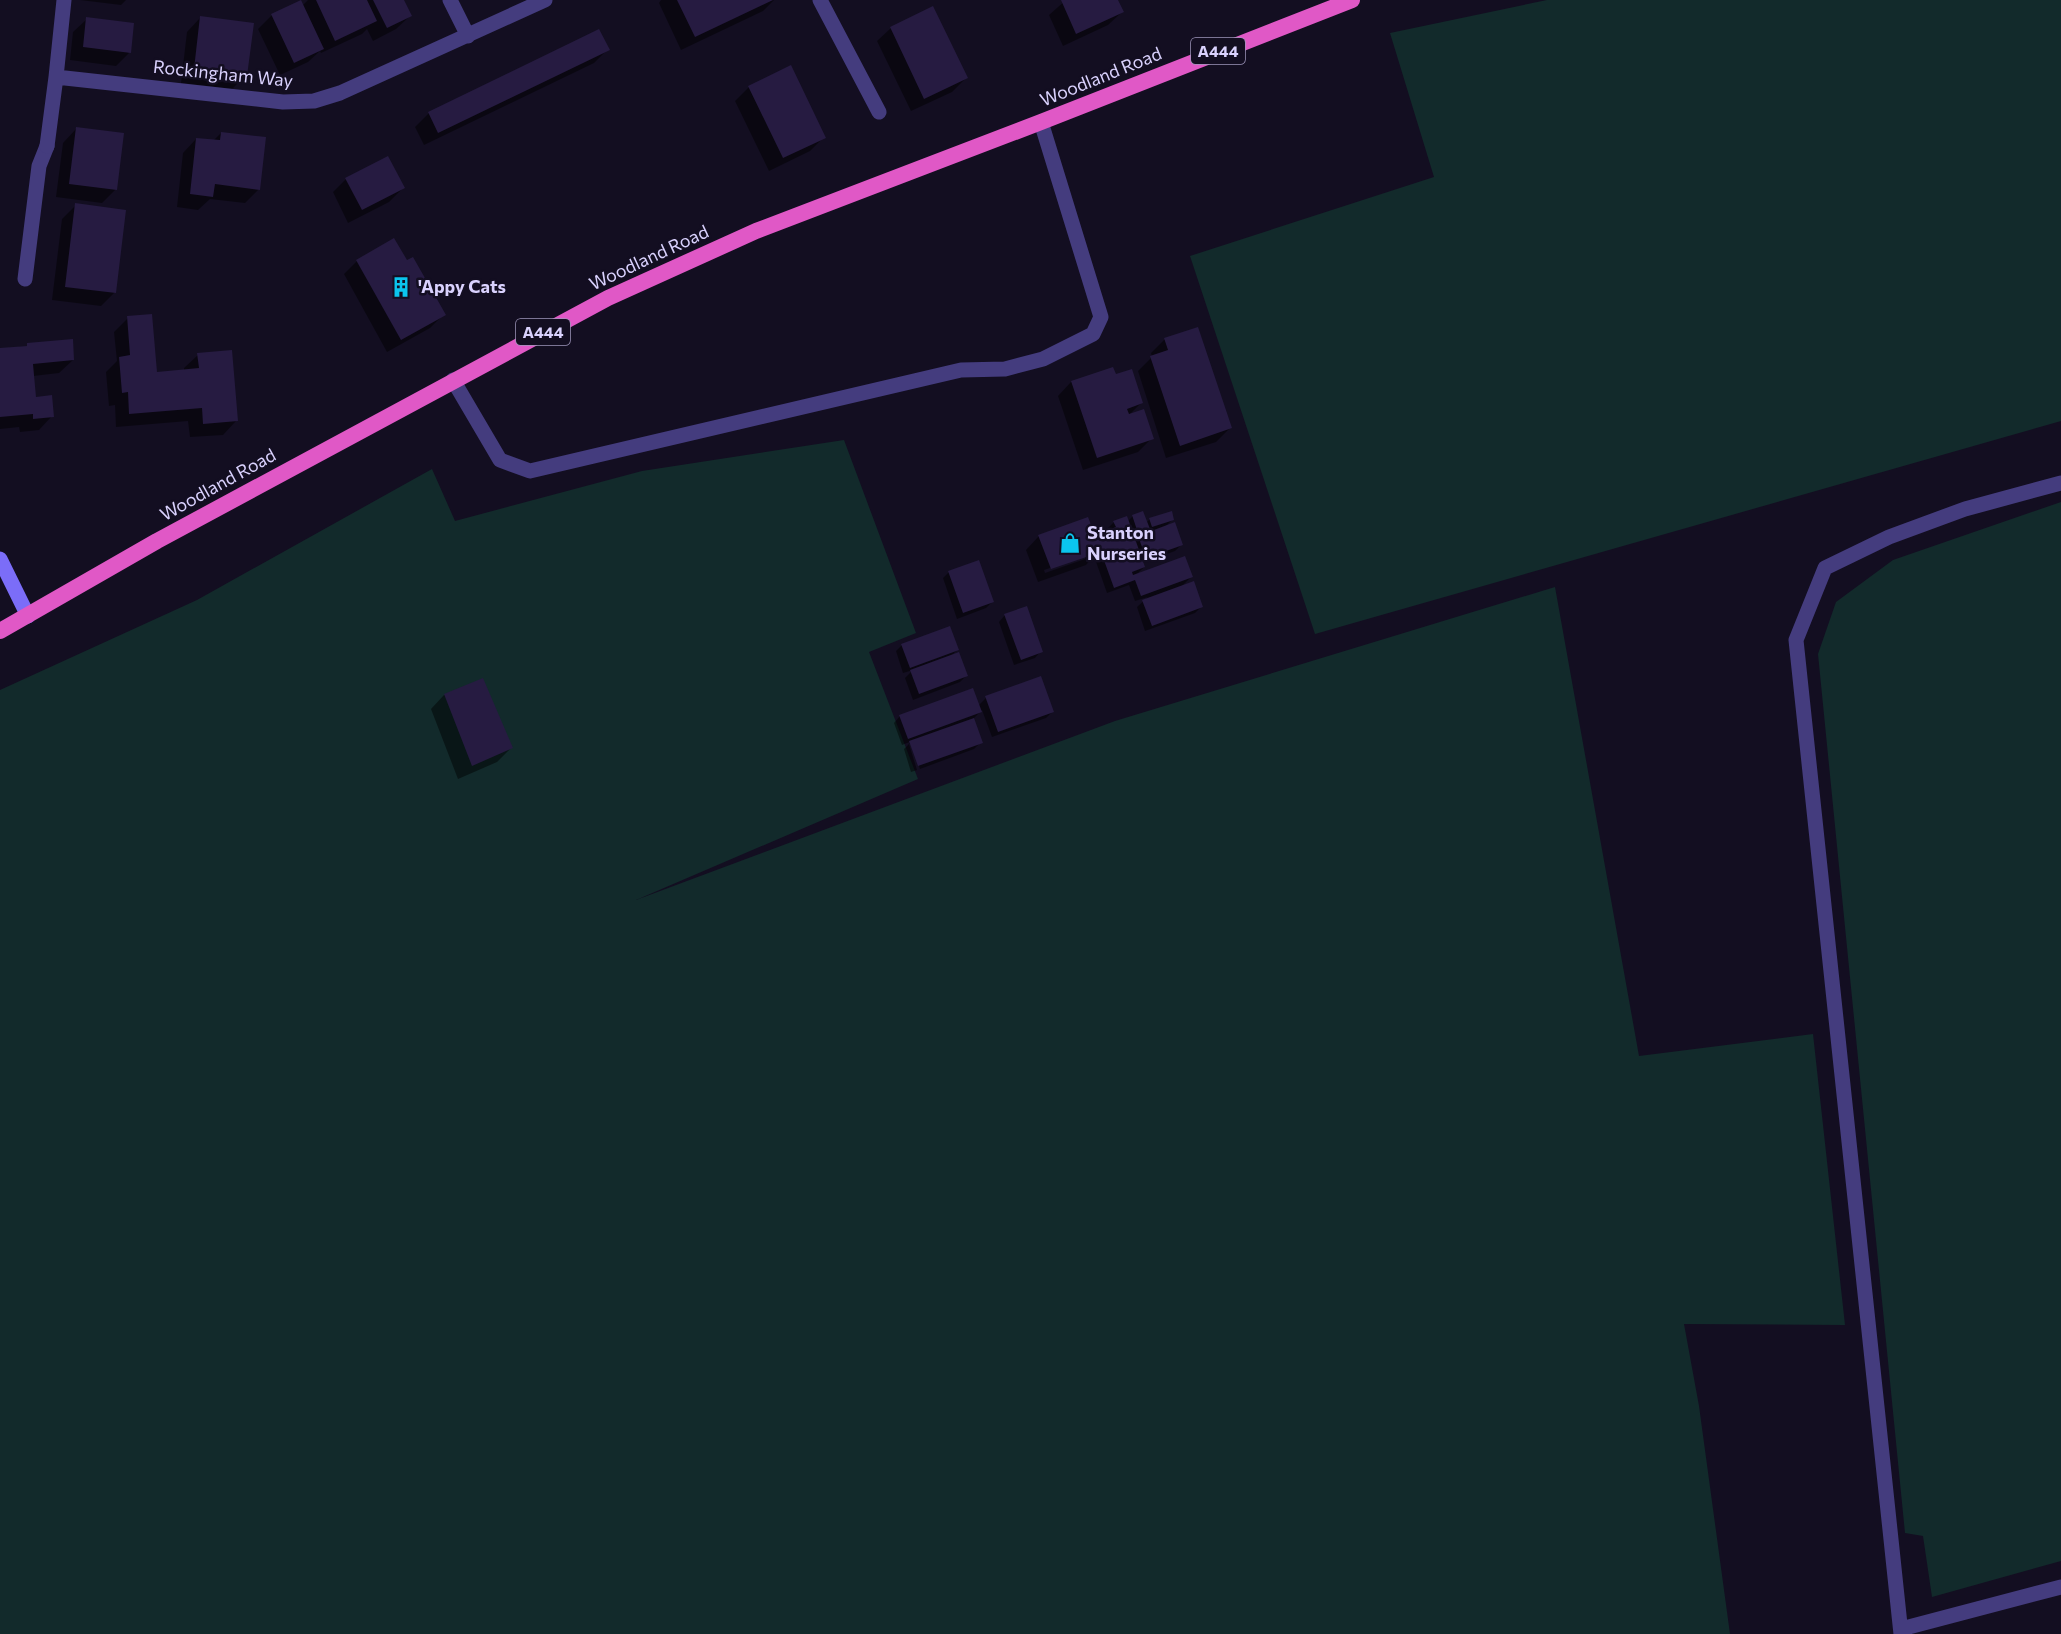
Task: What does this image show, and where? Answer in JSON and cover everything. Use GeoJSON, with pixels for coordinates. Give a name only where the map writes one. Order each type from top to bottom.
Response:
{"type":"FeatureCollection","features":[{"type":"Feature","properties":{"kind":"highway","name":"Woodland Road"},"geometry":{"type":"LineString","coordinates":[[0,631],[157,541],[608,297],[756,231],[1041,123],[1352,0]]}},
{"type":"Feature","properties":{"kind":"main road"},"geometry":{"type":"LineString","coordinates":[[0,559],[28,616]]}},
{"type":"Feature","properties":{"kind":"street"},"geometry":{"type":"LineString","coordinates":[[25,279],[39,166],[47,146],[64,0]]}},
{"type":"Feature","properties":{"kind":"street"},"geometry":{"type":"LineString","coordinates":[[450,0],[468,36]]}},
{"type":"Feature","properties":{"kind":"street","name":"Rockingham Way"},"geometry":{"type":"LineString","coordinates":[[56,77],[283,102],[314,101],[340,93],[545,0]]}},
{"type":"Feature","properties":{"kind":"street"},"geometry":{"type":"LineString","coordinates":[[819,0],[879,112]]}},
{"type":"Feature","properties":{"kind":"street"},"geometry":{"type":"LineString","coordinates":[[453,380],[500,460],[530,471],[961,370],[1005,369],[1043,359],[1093,334],[1101,317],[1041,123]]}},
{"type":"Feature","properties":{"kind":"street"},"geometry":{"type":"LineString","coordinates":[[2061,483],[1965,509],[1889,537],[1826,568],[1796,640],[1901,1632],[2061,1587]]}},
{"type":"Feature","properties":{"kind":"green space"},"geometry":{"type":"Polygon","coordinates":[[[1547,0],[2061,0],[2061,421],[1315,634],[1190,256],[1434,177],[1390,33],[1547,0]]]}},
{"type":"Feature","properties":{"kind":"green space"},"geometry":{"type":"Polygon","coordinates":[[[844,440],[916,633],[869,652],[918,779],[636,900],[1115,721],[1555,587],[1639,1056],[1813,1034],[1845,1325],[1684,1324],[1699,1406],[1730,1634],[0,1634],[0,690],[197,600],[432,469],[455,521],[642,471],[844,440]]]}},
{"type":"Feature","properties":{"kind":"green space"},"geometry":{"type":"Polygon","coordinates":[[[2061,502],[2061,1561],[1932,1597],[1923,1536],[1905,1533],[1818,654],[1836,602],[1893,560],[2061,502]]]}},
{"type":"Feature","properties":{"kind":"building"},"geometry":{"type":"Polygon","coordinates":[[[301,0],[324,49],[294,63],[271,14],[301,0]]]}},
{"type":"Feature","properties":{"kind":"building"},"geometry":{"type":"Polygon","coordinates":[[[316,0],[367,0],[377,21],[335,41],[316,0]]]}},
{"type":"Feature","properties":{"kind":"building"},"geometry":{"type":"Polygon","coordinates":[[[373,0],[404,0],[412,16],[387,28],[373,0]]]}},
{"type":"Feature","properties":{"kind":"building"},"geometry":{"type":"Polygon","coordinates":[[[677,0],[773,0],[695,37],[677,0]]]}},
{"type":"Feature","properties":{"kind":"building"},"geometry":{"type":"Polygon","coordinates":[[[1061,0],[1118,0],[1124,12],[1076,34],[1061,0]]]}},
{"type":"Feature","properties":{"kind":"building"},"geometry":{"type":"Polygon","coordinates":[[[933,6],[968,78],[924,99],[890,27],[933,6]]]}},
{"type":"Feature","properties":{"kind":"building"},"geometry":{"type":"Polygon","coordinates":[[[200,16],[254,23],[247,76],[194,69],[200,16]]]}},
{"type":"Feature","properties":{"kind":"building"},"geometry":{"type":"Polygon","coordinates":[[[86,17],[134,23],[131,53],[83,47],[86,17]]]}},
{"type":"Feature","properties":{"kind":"building"},"geometry":{"type":"Polygon","coordinates":[[[599,29],[610,50],[438,133],[428,112],[599,29]]]}},
{"type":"Feature","properties":{"kind":"building"},"geometry":{"type":"Polygon","coordinates":[[[791,65],[826,138],[783,158],[748,86],[791,65]]]}},
{"type":"Feature","properties":{"kind":"building"},"geometry":{"type":"Polygon","coordinates":[[[76,127],[124,133],[117,190],[69,184],[76,127]]]}},
{"type":"Feature","properties":{"kind":"building"},"geometry":{"type":"Polygon","coordinates":[[[221,132],[266,137],[260,190],[215,184],[213,197],[190,194],[196,138],[220,140],[221,132]]]}},
{"type":"Feature","properties":{"kind":"building"},"geometry":{"type":"Polygon","coordinates":[[[388,156],[405,188],[362,210],[345,178],[388,156]]]}},
{"type":"Feature","properties":{"kind":"building"},"geometry":{"type":"Polygon","coordinates":[[[75,203],[126,210],[116,293],[65,287],[75,203]]]}},
{"type":"Feature","properties":{"kind":"building","name":"'Appy Cats"},"geometry":{"type":"Polygon","coordinates":[[[394,238],[407,260],[413,257],[446,315],[401,340],[356,260],[394,238]]]}},
{"type":"Feature","properties":{"kind":"building"},"geometry":{"type":"Polygon","coordinates":[[[152,314],[157,372],[199,368],[197,353],[232,350],[238,421],[203,424],[202,408],[129,414],[128,392],[122,393],[119,357],[130,355],[127,316],[152,314]]]}},
{"type":"Feature","properties":{"kind":"building"},"geometry":{"type":"Polygon","coordinates":[[[1198,327],[1232,428],[1180,446],[1150,356],[1168,350],[1164,338],[1198,327]]]}},
{"type":"Feature","properties":{"kind":"building"},"geometry":{"type":"Polygon","coordinates":[[[73,339],[74,360],[33,364],[36,397],[52,395],[54,417],[33,419],[33,414],[0,417],[0,348],[73,339]]]}},
{"type":"Feature","properties":{"kind":"building"},"geometry":{"type":"Polygon","coordinates":[[[1113,367],[1116,374],[1132,369],[1143,403],[1127,409],[1129,414],[1144,409],[1154,439],[1097,458],[1071,381],[1113,367]]]}},
{"type":"Feature","properties":{"kind":"building"},"geometry":{"type":"Polygon","coordinates":[[[1143,511],[1150,529],[1138,533],[1132,515],[1143,511]]]}},
{"type":"Feature","properties":{"kind":"building"},"geometry":{"type":"Polygon","coordinates":[[[1172,511],[1174,520],[1152,527],[1149,518],[1172,511]]]}},
{"type":"Feature","properties":{"kind":"building"},"geometry":{"type":"Polygon","coordinates":[[[1127,516],[1145,567],[1132,572],[1133,575],[1185,556],[1193,577],[1141,596],[1135,580],[1114,588],[1101,552],[1051,569],[1038,535],[1088,517],[1095,535],[1116,527],[1113,521],[1127,516]]]}},
{"type":"Feature","properties":{"kind":"building"},"geometry":{"type":"Polygon","coordinates":[[[1175,522],[1183,545],[1146,558],[1138,536],[1175,522]]]}},
{"type":"Feature","properties":{"kind":"building"},"geometry":{"type":"Polygon","coordinates":[[[979,560],[994,602],[963,613],[948,571],[979,560]]]}},
{"type":"Feature","properties":{"kind":"building"},"geometry":{"type":"Polygon","coordinates":[[[1194,581],[1203,607],[1152,626],[1142,600],[1194,581]]]}},
{"type":"Feature","properties":{"kind":"building"},"geometry":{"type":"Polygon","coordinates":[[[1027,606],[1043,652],[1021,660],[1004,614],[1027,606]]]}},
{"type":"Feature","properties":{"kind":"building"},"geometry":{"type":"Polygon","coordinates":[[[950,626],[959,650],[910,668],[901,644],[950,626]]]}},
{"type":"Feature","properties":{"kind":"building"},"geometry":{"type":"Polygon","coordinates":[[[959,652],[968,676],[919,694],[910,670],[959,652]]]}},
{"type":"Feature","properties":{"kind":"building"},"geometry":{"type":"Polygon","coordinates":[[[1041,676],[1054,712],[998,732],[985,696],[1041,676]]]}},
{"type":"Feature","properties":{"kind":"building"},"geometry":{"type":"Polygon","coordinates":[[[483,678],[513,748],[472,766],[444,694],[483,678]]]}},
{"type":"Feature","properties":{"kind":"building"},"geometry":{"type":"Polygon","coordinates":[[[973,688],[982,712],[908,739],[899,715],[973,688]]]}},
{"type":"Feature","properties":{"kind":"building"},"geometry":{"type":"Polygon","coordinates":[[[974,718],[983,743],[918,766],[909,741],[974,718]]]}},
{"type":"Feature","properties":{"kind":"place","name":"'Appy Cats"},"geometry":{"type":"Point","coordinates":[401,287]}},
{"type":"Feature","properties":{"kind":"place","name":"Stanton Nurseries"},"geometry":{"type":"Point","coordinates":[1070,543]}}]}
